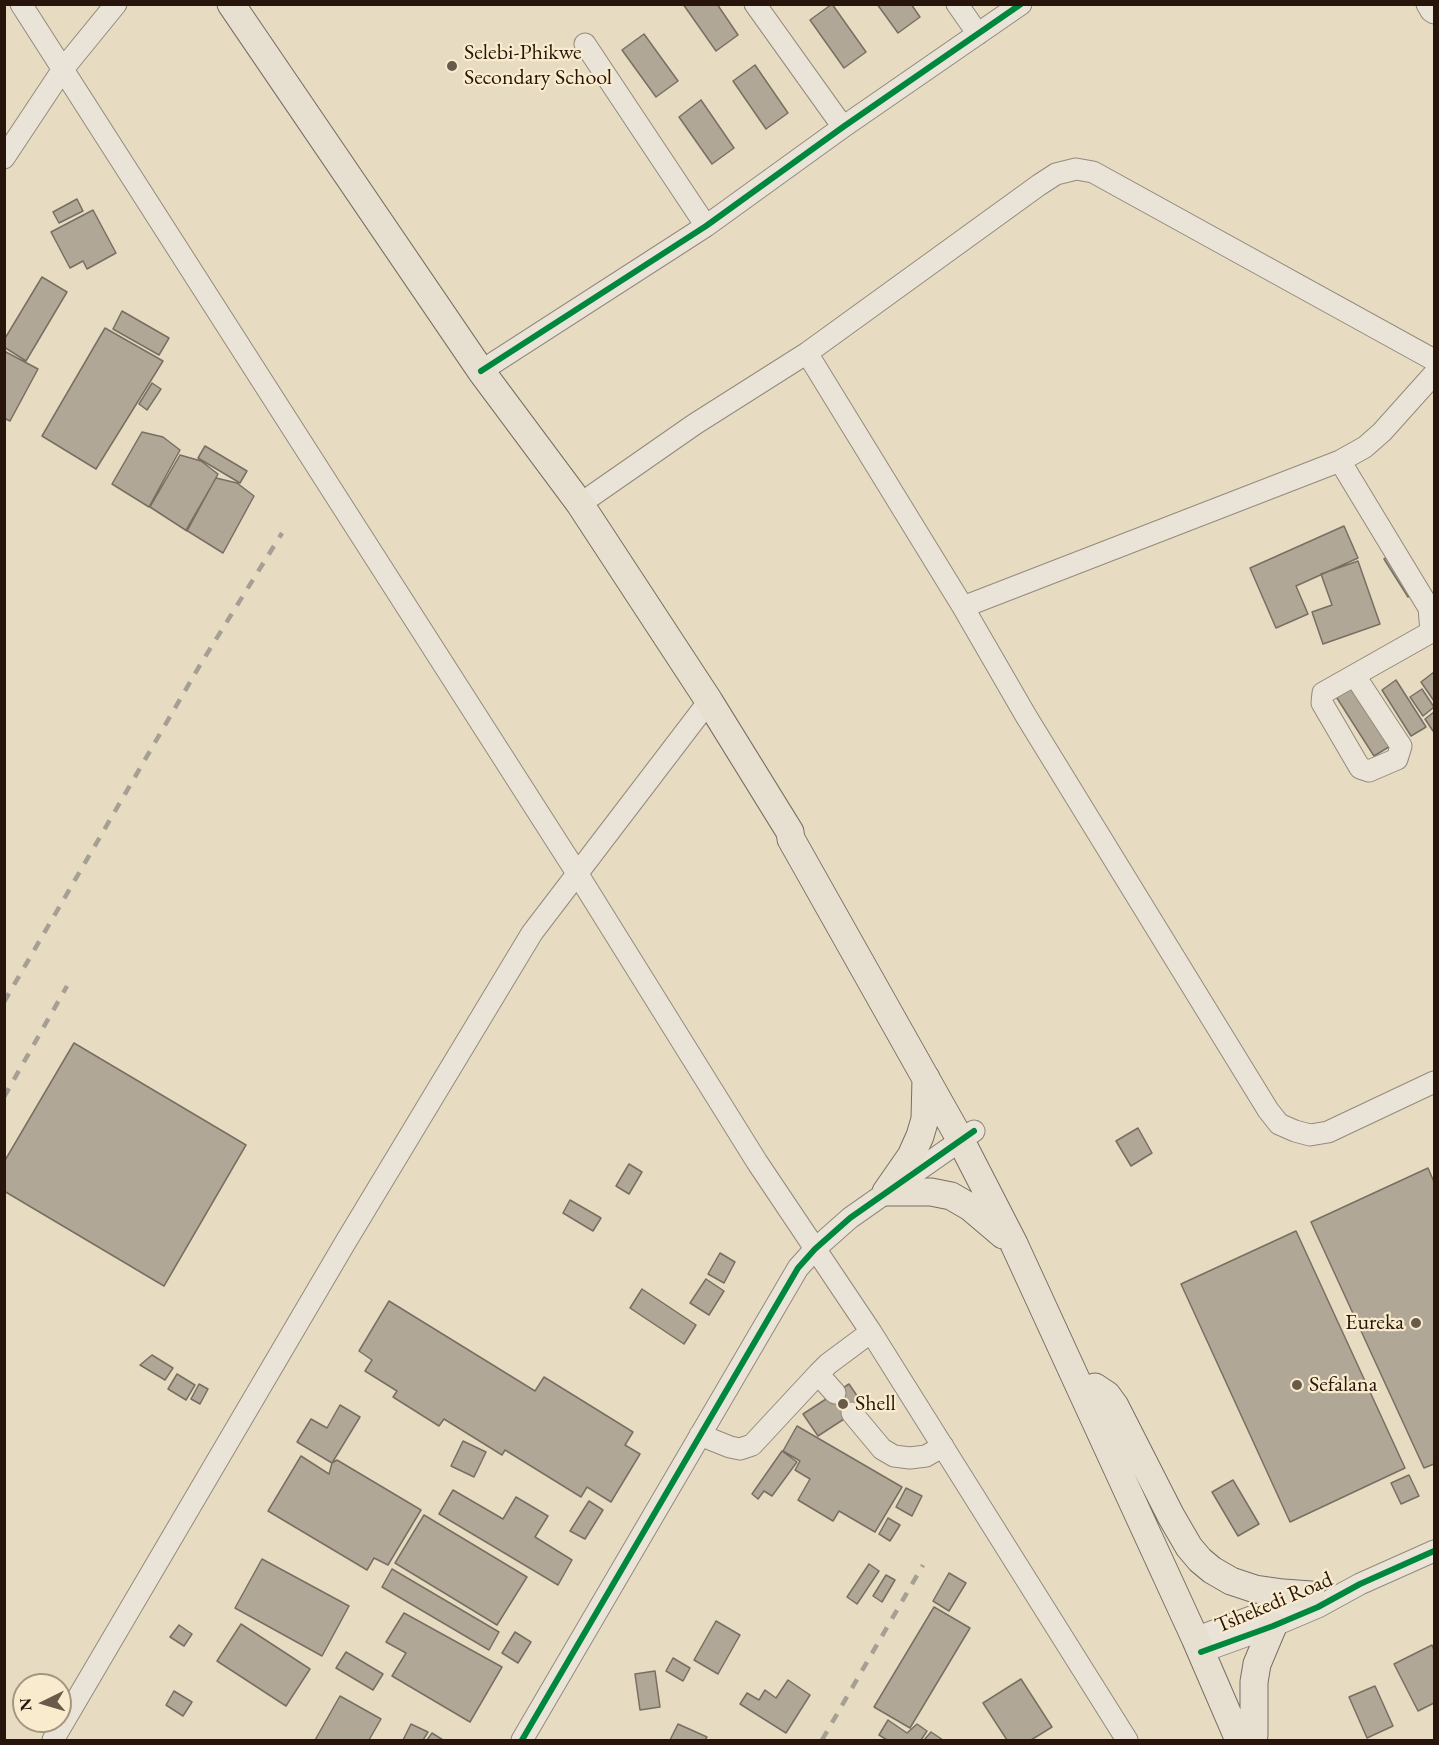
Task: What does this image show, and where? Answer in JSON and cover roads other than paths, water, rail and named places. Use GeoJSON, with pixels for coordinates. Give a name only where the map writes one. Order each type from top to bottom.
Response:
{"type":"FeatureCollection","features":[{"type":"Feature","properties":{"kind":"main road"},"geometry":{"type":"LineString","coordinates":[[231,4],[481,371],[580,504],[709,701],[790,832],[791,839],[926,1078],[967,1135],[1014,1244],[1250,1739]]}},
{"type":"Feature","properties":{"kind":"main road"},"geometry":{"type":"LineString","coordinates":[[790,832],[797,836],[826,877],[873,951],[967,1135],[1034,1250],[1205,1642]]}},
{"type":"Feature","properties":{"kind":"main road"},"geometry":{"type":"LineString","coordinates":[[886,1192],[911,1156],[920,1136],[925,1119],[926,1078]]}},
{"type":"Feature","properties":{"kind":"main road"},"geometry":{"type":"LineString","coordinates":[[886,1192],[932,1192],[951,1197],[970,1206],[1014,1244]]}},
{"type":"Feature","properties":{"kind":"main road"},"geometry":{"type":"LineString","coordinates":[[1095,1387],[1107,1395],[1115,1406],[1171,1516],[1189,1547],[1200,1560],[1231,1581],[1255,1589],[1311,1594]]}},
{"type":"Feature","properties":{"kind":"main road"},"geometry":{"type":"LineString","coordinates":[[1250,1739],[1257,1664],[1273,1626]]}},
{"type":"Feature","properties":{"kind":"street"},"geometry":{"type":"LineString","coordinates":[[21,4],[577,873],[745,1142],[944,1446],[1126,1740]]}},
{"type":"Feature","properties":{"kind":"street"},"geometry":{"type":"LineString","coordinates":[[4,158],[63,69],[116,4]]}},
{"type":"Feature","properties":{"kind":"street"},"geometry":{"type":"LineString","coordinates":[[755,4],[843,127]]}},
{"type":"Feature","properties":{"kind":"street"},"geometry":{"type":"LineString","coordinates":[[957,4],[978,34]]}},
{"type":"Feature","properties":{"kind":"street"},"geometry":{"type":"LineString","coordinates":[[481,371],[706,226],[843,127],[1021,4]]}},
{"type":"Feature","properties":{"kind":"street"},"geometry":{"type":"LineString","coordinates":[[1427,4],[1434,13]]}},
{"type":"Feature","properties":{"kind":"street"},"geometry":{"type":"LineString","coordinates":[[585,44],[706,226]]}},
{"type":"Feature","properties":{"kind":"street"},"geometry":{"type":"LineString","coordinates":[[580,504],[695,424],[807,353],[1039,185],[1056,174],[1076,169],[1093,172],[1434,360]]}},
{"type":"Feature","properties":{"kind":"street"},"geometry":{"type":"LineString","coordinates":[[807,353],[963,607],[1026,716],[1268,1110],[1279,1124],[1310,1135],[1328,1132],[1434,1082]]}},
{"type":"Feature","properties":{"kind":"street"},"geometry":{"type":"LineString","coordinates":[[963,607],[1340,461],[1365,447],[1382,432],[1434,374]]}},
{"type":"Feature","properties":{"kind":"street"},"geometry":{"type":"LineString","coordinates":[[1340,461],[1429,608],[1431,632],[1354,676]]}},
{"type":"Feature","properties":{"kind":"street"},"geometry":{"type":"LineString","coordinates":[[53,1740],[235,1429],[532,933],[709,701]]}},
{"type":"Feature","properties":{"kind":"street"},"geometry":{"type":"LineString","coordinates":[[522,1740],[798,1268],[815,1249],[850,1218],[967,1135]]}},
{"type":"Feature","properties":{"kind":"street"},"geometry":{"type":"LineString","coordinates":[[700,1436],[740,1449],[752,1445],[828,1364],[871,1332]]}},
{"type":"Feature","properties":{"kind":"street"},"geometry":{"type":"LineString","coordinates":[[818,1374],[835,1392]]}},
{"type":"Feature","properties":{"kind":"street"},"geometry":{"type":"LineString","coordinates":[[852,1413],[882,1449],[894,1456],[910,1458],[926,1456],[944,1446]]}},
{"type":"Feature","properties":{"kind":"street"},"geometry":{"type":"LineString","coordinates":[[1360,1584],[1434,1551]]}},
{"type":"Feature","properties":{"kind":"street","name":"Tshekedi Road"},"geometry":{"type":"LineString","coordinates":[[1205,1642],[1311,1594],[1360,1584]]}},
{"type":"Feature","properties":{"kind":"street","name":"Tshekedi Road"},"geometry":{"type":"LineString","coordinates":[[1205,1642],[1273,1626],[1318,1607],[1360,1584]]}},
{"type":"Feature","properties":{"kind":"railway"},"geometry":{"type":"LineString","coordinates":[[4,1002],[200,665],[282,533]]}},
{"type":"Feature","properties":{"kind":"railway"},"geometry":{"type":"LineString","coordinates":[[4,1097],[67,986]]}},
{"type":"Feature","properties":{"kind":"railway"},"geometry":{"type":"LineString","coordinates":[[822,1740],[923,1565]]}},
{"type":"Feature","properties":{"kind":"place","name":"Selebi-Phikwe Secondary School"},"geometry":{"type":"Point","coordinates":[452,66]}},
{"type":"Feature","properties":{"kind":"place","name":"Eureka"},"geometry":{"type":"Point","coordinates":[1416,1323]}},
{"type":"Feature","properties":{"kind":"place","name":"Sefalana"},"geometry":{"type":"Point","coordinates":[1297,1385]}},
{"type":"Feature","properties":{"kind":"place","name":"Shell"},"geometry":{"type":"Point","coordinates":[843,1404]}}]}
